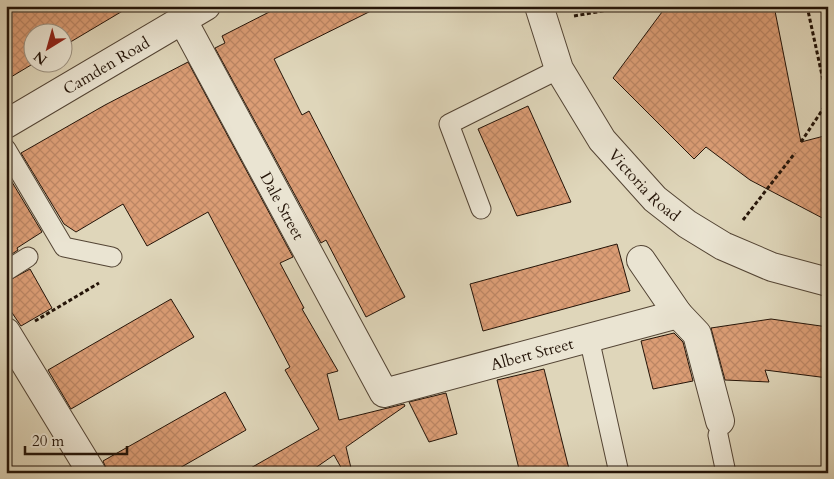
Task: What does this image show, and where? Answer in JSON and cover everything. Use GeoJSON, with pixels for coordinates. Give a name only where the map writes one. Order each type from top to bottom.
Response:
{"type":"FeatureCollection","features":[{"type":"Feature","properties":{"kind":"street","name":"Camden Road"},"geometry":{"type":"LineString","coordinates":[[6,124],[182,18],[206,6]]}},
{"type":"Feature","properties":{"kind":"street","name":"Victoria Road"},"geometry":{"type":"LineString","coordinates":[[541,14],[559,68],[602,140],[655,198],[687,224],[723,246],[772,268],[828,282]]}},
{"type":"Feature","properties":{"kind":"street","name":"Dale Street"},"geometry":{"type":"LineString","coordinates":[[182,18],[384,393]]}},
{"type":"Feature","properties":{"kind":"street"},"geometry":{"type":"LineString","coordinates":[[641,260],[678,314],[697,334],[719,428]]}},
{"type":"Feature","properties":{"kind":"street","name":"Albert Street"},"geometry":{"type":"LineString","coordinates":[[384,393],[678,314]]}},
{"type":"Feature","properties":{"kind":"street"},"geometry":{"type":"LineString","coordinates":[[8,334],[92,473]]}},
{"type":"Feature","properties":{"kind":"lane"},"geometry":{"type":"LineString","coordinates":[[481,209],[449,124],[559,68]]}},
{"type":"Feature","properties":{"kind":"lane"},"geometry":{"type":"LineString","coordinates":[[6,149],[64,247],[112,257]]}},
{"type":"Feature","properties":{"kind":"lane"},"geometry":{"type":"LineString","coordinates":[[6,270],[28,257]]}},
{"type":"Feature","properties":{"kind":"lane"},"geometry":{"type":"LineString","coordinates":[[589,338],[619,473]]}},
{"type":"Feature","properties":{"kind":"lane"},"geometry":{"type":"LineString","coordinates":[[719,428],[726,473]]}},
{"type":"Feature","properties":{"kind":"path"},"geometry":{"type":"LineString","coordinates":[[541,14],[631,6]]}},
{"type":"Feature","properties":{"kind":"path"},"geometry":{"type":"LineString","coordinates":[[801,142],[827,103],[806,6]]}},
{"type":"Feature","properties":{"kind":"path"},"geometry":{"type":"LineString","coordinates":[[723,246],[795,153]]}},
{"type":"Feature","properties":{"kind":"path"},"geometry":{"type":"LineString","coordinates":[[8,334],[106,279]]}},
{"type":"Feature","properties":{"kind":"building"},"geometry":{"type":"Polygon","coordinates":[[[6,6],[131,6],[72,41],[72,22],[22,22],[22,70],[6,80],[6,6]]]}},
{"type":"Feature","properties":{"kind":"building"},"geometry":{"type":"Polygon","coordinates":[[[281,6],[381,6],[274,59],[302,115],[309,111],[405,297],[366,317],[326,240],[321,243],[215,48],[225,43],[222,36],[281,6]]]}},
{"type":"Feature","properties":{"kind":"building"},"geometry":{"type":"Polygon","coordinates":[[[672,6],[774,6],[801,142],[828,135],[828,221],[750,180],[706,147],[694,159],[613,78],[665,8],[672,6]]]}},
{"type":"Feature","properties":{"kind":"building"},"geometry":{"type":"Polygon","coordinates":[[[188,62],[293,257],[280,263],[304,308],[302,309],[338,371],[327,374],[339,420],[404,404],[405,406],[346,447],[351,468],[343,471],[334,455],[308,473],[242,473],[319,429],[285,370],[290,367],[208,212],[147,246],[123,204],[76,232],[64,224],[21,153],[105,105],[188,62]]]}},
{"type":"Feature","properties":{"kind":"building"},"geometry":{"type":"Polygon","coordinates":[[[528,106],[571,202],[517,216],[478,129],[528,106]]]}},
{"type":"Feature","properties":{"kind":"building"},"geometry":{"type":"Polygon","coordinates":[[[6,172],[42,232],[17,248],[18,250],[6,258],[6,172]]]}},
{"type":"Feature","properties":{"kind":"building"},"geometry":{"type":"Polygon","coordinates":[[[617,244],[630,291],[483,331],[470,284],[617,244]]]}},
{"type":"Feature","properties":{"kind":"building"},"geometry":{"type":"Polygon","coordinates":[[[30,269],[52,308],[21,326],[6,304],[6,282],[30,269]]]}},
{"type":"Feature","properties":{"kind":"building"},"geometry":{"type":"Polygon","coordinates":[[[171,299],[194,337],[71,409],[48,370],[171,299]]]}},
{"type":"Feature","properties":{"kind":"building"},"geometry":{"type":"Polygon","coordinates":[[[771,319],[828,327],[828,378],[765,370],[769,382],[725,380],[711,328],[771,319]]]}},
{"type":"Feature","properties":{"kind":"building"},"geometry":{"type":"Polygon","coordinates":[[[674,333],[683,342],[693,381],[653,389],[641,341],[674,333]]]}},
{"type":"Feature","properties":{"kind":"building"},"geometry":{"type":"Polygon","coordinates":[[[544,369],[570,473],[520,473],[497,380],[544,369]]]}},
{"type":"Feature","properties":{"kind":"building"},"geometry":{"type":"Polygon","coordinates":[[[225,392],[246,430],[171,473],[108,473],[103,461],[225,392]]]}},
{"type":"Feature","properties":{"kind":"building"},"geometry":{"type":"Polygon","coordinates":[[[446,393],[457,434],[429,442],[409,402],[446,393]]]}}]}
